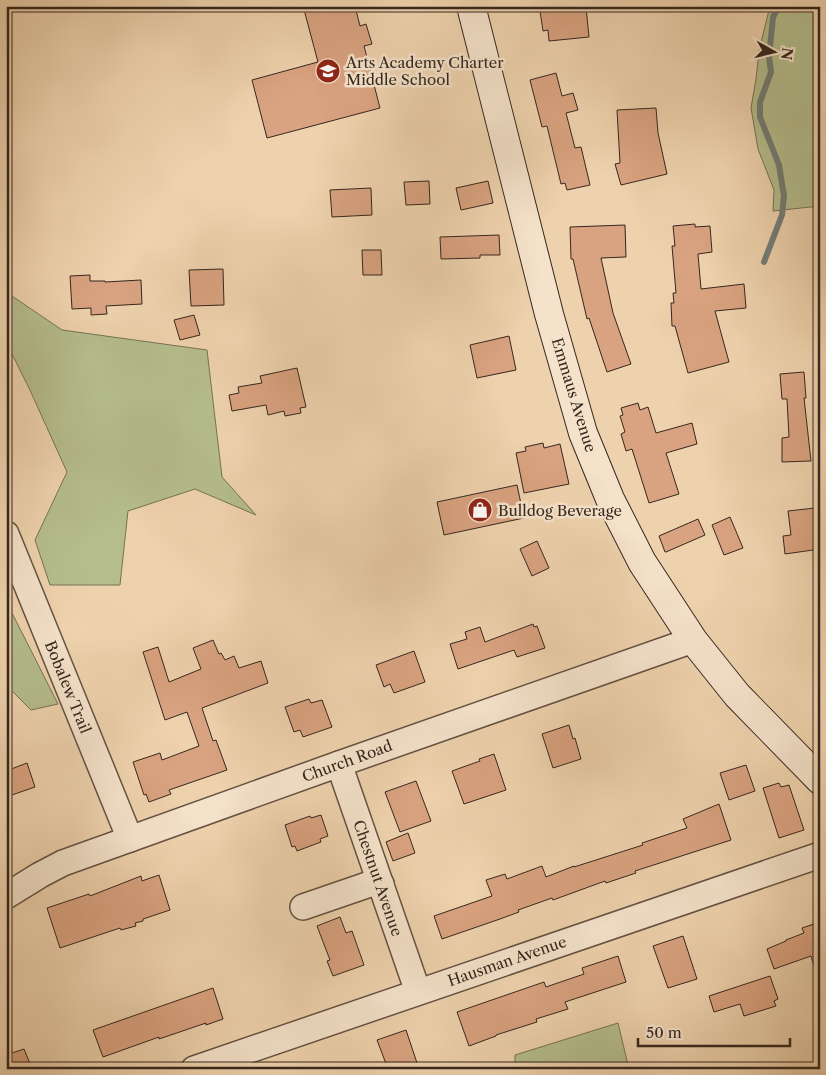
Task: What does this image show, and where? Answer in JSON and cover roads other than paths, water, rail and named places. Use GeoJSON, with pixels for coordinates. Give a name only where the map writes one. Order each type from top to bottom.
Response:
{"type":"FeatureCollection","features":[{"type":"Feature","properties":{"kind":"main road","name":"Emmaus Avenue"},"geometry":{"type":"LineString","coordinates":[[470,6],[549,314],[583,433],[610,499],[642,562],[693,640],[737,695],[817,772]]}},
{"type":"Feature","properties":{"kind":"street","name":"Bobalew Trail"},"geometry":{"type":"LineString","coordinates":[[6,534],[130,839]]}},
{"type":"Feature","properties":{"kind":"street","name":"Church Road"},"geometry":{"type":"LineString","coordinates":[[6,896],[40,875],[63,864],[130,839],[693,640]]}},
{"type":"Feature","properties":{"kind":"street","name":"Chestnut Avenue"},"geometry":{"type":"LineString","coordinates":[[339,764],[418,992]]}},
{"type":"Feature","properties":{"kind":"street","name":"Hausman Avenue"},"geometry":{"type":"LineString","coordinates":[[194,1069],[820,855]]}},
{"type":"Feature","properties":{"kind":"street"},"geometry":{"type":"LineString","coordinates":[[302,906],[370,884],[381,884]]}},
{"type":"Feature","properties":{"kind":"waterway"},"geometry":{"type":"LineString","coordinates":[[764,262],[782,215],[784,196],[779,165],[760,117],[760,102],[771,72],[769,57],[773,17],[779,6]]}},
{"type":"Feature","properties":{"kind":"place","name":"Arts Academy Charter Middle School"},"geometry":{"type":"Point","coordinates":[328,71]}},
{"type":"Feature","properties":{"kind":"place","name":"Bulldog Beverage"},"geometry":{"type":"Point","coordinates":[480,510]}}]}
